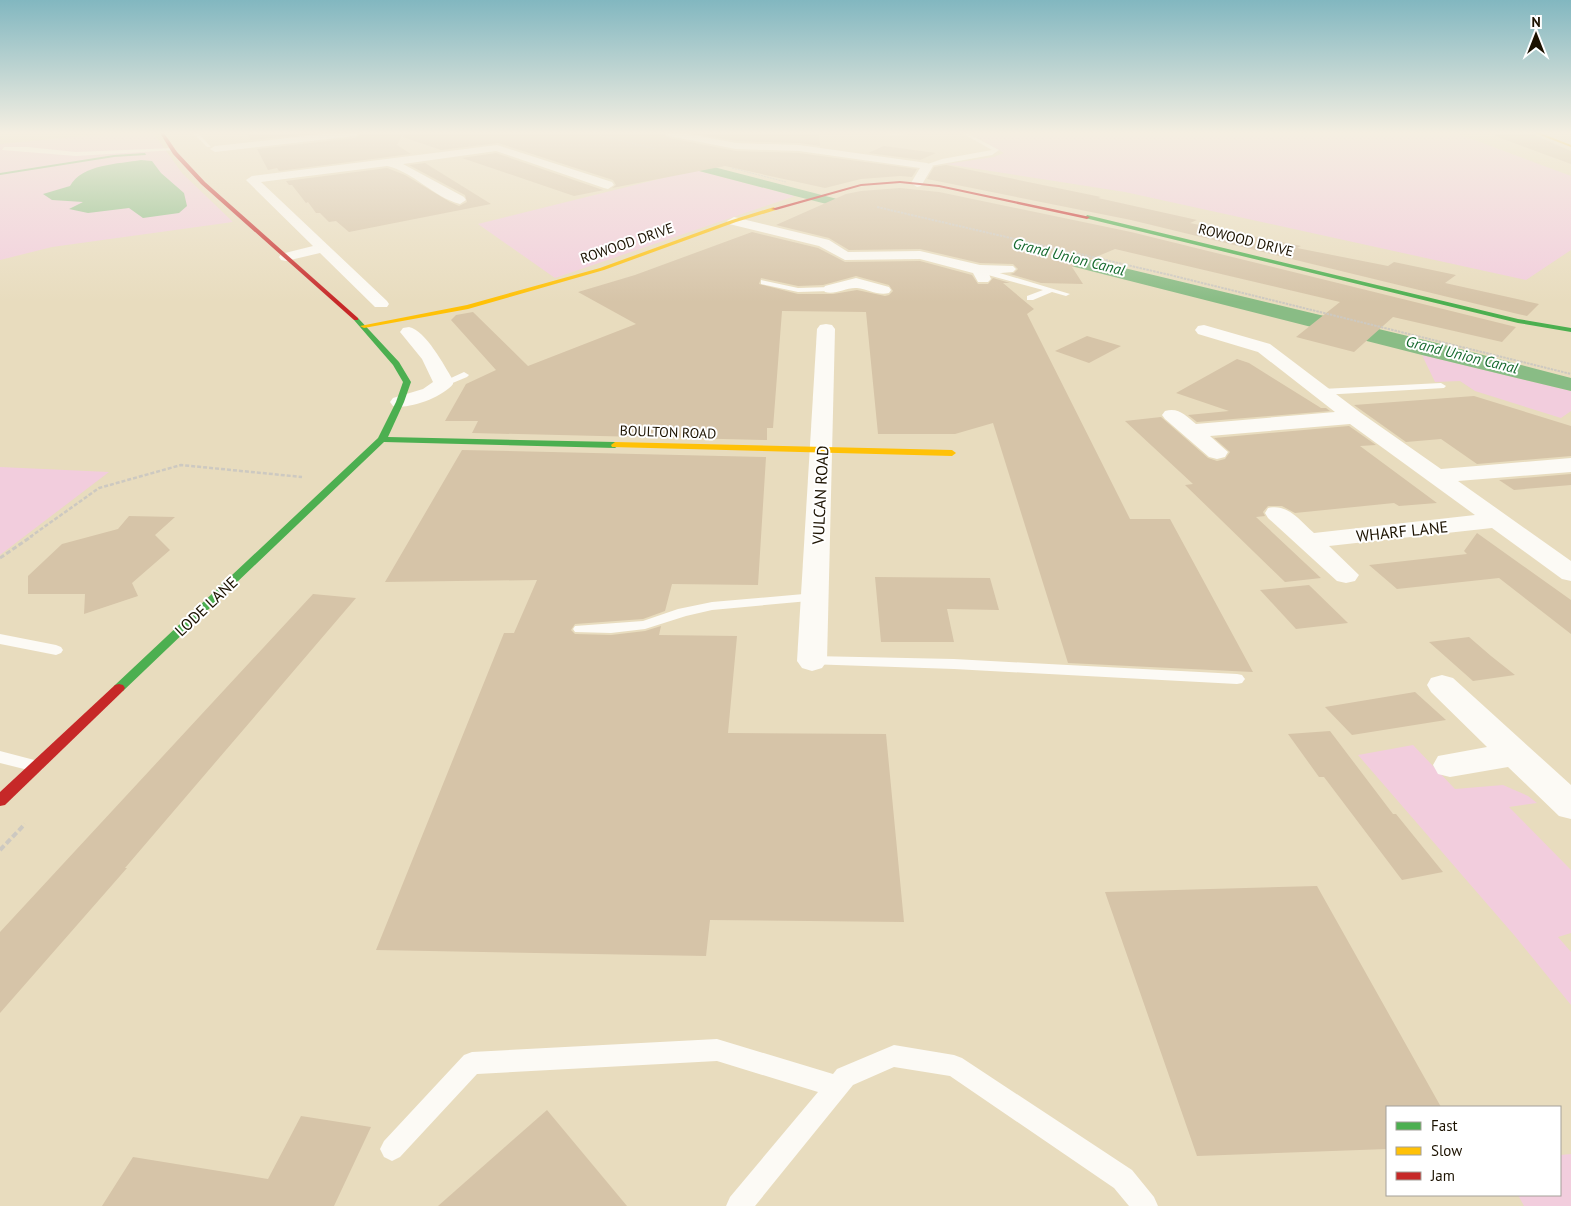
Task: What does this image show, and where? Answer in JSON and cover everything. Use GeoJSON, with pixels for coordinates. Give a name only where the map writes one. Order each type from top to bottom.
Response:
{"type":"FeatureCollection","features":[{"type":"Feature","properties":{"kind":"street","name":"LODE LANE"},"geometry":{"type":"LineString","coordinates":[[0,801],[382,440],[407,382],[396,364],[364,326],[210,189]]}},
{"type":"Feature","properties":{"kind":"street"},"geometry":{"type":"LineString","coordinates":[[262,189],[381,304]]}},
{"type":"Feature","properties":{"kind":"street"},"geometry":{"type":"LineString","coordinates":[[440,189],[460,200]]}},
{"type":"Feature","properties":{"kind":"street","name":"ROWOOD DRIVE"},"geometry":{"type":"LineString","coordinates":[[364,326],[468,307],[533,289],[653,252],[734,221],[844,189]]}},
{"type":"Feature","properties":{"kind":"street","name":"ROWOOD DRIVE"},"geometry":{"type":"LineString","coordinates":[[955,189],[1131,226],[1518,321],[1571,330]]}},
{"type":"Feature","properties":{"kind":"street"},"geometry":{"type":"LineString","coordinates":[[446,202],[477,198]]}},
{"type":"Feature","properties":{"kind":"street"},"geometry":{"type":"LineString","coordinates":[[734,221],[824,243],[845,256],[920,255],[982,274],[1008,269]]}},
{"type":"Feature","properties":{"kind":"street"},"geometry":{"type":"LineString","coordinates":[[286,257],[322,248]]}},
{"type":"Feature","properties":{"kind":"street"},"geometry":{"type":"LineString","coordinates":[[845,256],[856,283]]}},
{"type":"Feature","properties":{"kind":"street"},"geometry":{"type":"LineString","coordinates":[[831,288],[856,283],[883,290]]}},
{"type":"Feature","properties":{"kind":"street","name":"VULCAN ROAD"},"geometry":{"type":"LineString","coordinates":[[812,661],[826,329]]}},
{"type":"Feature","properties":{"kind":"street"},"geometry":{"type":"LineString","coordinates":[[1204,330],[1264,348],[1354,417],[1571,573]]}},
{"type":"Feature","properties":{"kind":"street"},"geometry":{"type":"LineString","coordinates":[[400,402],[430,393],[443,384],[443,380],[430,358],[409,332]]}},
{"type":"Feature","properties":{"kind":"street"},"geometry":{"type":"LineString","coordinates":[[1172,414],[1217,452]]}},
{"type":"Feature","properties":{"kind":"street"},"geometry":{"type":"LineString","coordinates":[[1192,431],[1354,417]]}},
{"type":"Feature","properties":{"kind":"street","name":"BOULTON ROAD"},"geometry":{"type":"LineString","coordinates":[[382,440],[952,453]]}},
{"type":"Feature","properties":{"kind":"street"},"geometry":{"type":"LineString","coordinates":[[1438,476],[1571,465]]}},
{"type":"Feature","properties":{"kind":"street"},"geometry":{"type":"LineString","coordinates":[[1277,513],[1346,575]]}},
{"type":"Feature","properties":{"kind":"street","name":"WHARF LANE"},"geometry":{"type":"LineString","coordinates":[[1308,541],[1496,520]]}},
{"type":"Feature","properties":{"kind":"street"},"geometry":{"type":"LineString","coordinates":[[1442,685],[1571,806]]}},
{"type":"Feature","properties":{"kind":"street"},"geometry":{"type":"LineString","coordinates":[[1450,765],[1515,754]]}},
{"type":"Feature","properties":{"kind":"lane"},"geometry":{"type":"LineString","coordinates":[[982,274],[1066,294]]}},
{"type":"Feature","properties":{"kind":"lane"},"geometry":{"type":"LineString","coordinates":[[764,282],[798,290],[831,288]]}},
{"type":"Feature","properties":{"kind":"lane"},"geometry":{"type":"LineString","coordinates":[[1030,298],[1051,290]]}},
{"type":"Feature","properties":{"kind":"lane"},"geometry":{"type":"LineString","coordinates":[[443,384],[464,375]]}},
{"type":"Feature","properties":{"kind":"lane"},"geometry":{"type":"LineString","coordinates":[[1322,392],[1441,386]]}},
{"type":"Feature","properties":{"kind":"lane"},"geometry":{"type":"LineString","coordinates":[[580,629],[645,626],[683,612],[712,606],[783,598],[815,597]]}},
{"type":"Feature","properties":{"kind":"lane"},"geometry":{"type":"LineString","coordinates":[[0,639],[56,650]]}},
{"type":"Feature","properties":{"kind":"lane"},"geometry":{"type":"LineString","coordinates":[[812,661],[954,664],[1237,679]]}},
{"type":"Feature","properties":{"kind":"lane"},"geometry":{"type":"LineString","coordinates":[[0,758],[37,766]]}},
{"type":"Feature","properties":{"kind":"lane"},"geometry":{"type":"LineString","coordinates":[[392,1149],[472,1063],[717,1050],[838,1087]]}},
{"type":"Feature","properties":{"kind":"lane"},"geometry":{"type":"LineString","coordinates":[[739,1206],[846,1077],[894,1056],[954,1066],[1123,1179],[1145,1206]]}},
{"type":"Feature","properties":{"kind":"path"},"geometry":{"type":"LineString","coordinates":[[874,206],[1160,273],[1571,374]]}},
{"type":"Feature","properties":{"kind":"path"},"geometry":{"type":"LineString","coordinates":[[0,558],[99,488],[181,465],[310,478],[301,487],[329,490]]}},
{"type":"Feature","properties":{"kind":"shaded area"},"geometry":{"type":"Polygon","coordinates":[[[0,189],[199,189],[233,222],[52,247],[0,260],[0,189]]]}},
{"type":"Feature","properties":{"kind":"shaded area"},"geometry":{"type":"Polygon","coordinates":[[[618,189],[769,189],[795,196],[555,278],[478,224],[618,189]]]}},
{"type":"Feature","properties":{"kind":"shaded area"},"geometry":{"type":"Polygon","coordinates":[[[1108,189],[1571,189],[1571,250],[1526,280],[1108,189]]]}},
{"type":"Feature","properties":{"kind":"shaded area"},"geometry":{"type":"Polygon","coordinates":[[[1422,355],[1571,391],[1571,411],[1561,418],[1475,391],[1460,381],[1435,382],[1422,355]]]}},
{"type":"Feature","properties":{"kind":"shaded area"},"geometry":{"type":"Polygon","coordinates":[[[0,467],[109,472],[0,555],[0,467]]]}},
{"type":"Feature","properties":{"kind":"shaded area"},"geometry":{"type":"Polygon","coordinates":[[[1413,745],[1455,789],[1503,785],[1528,796],[1537,803],[1509,807],[1571,870],[1571,933],[1558,937],[1571,952],[1571,1005],[1514,935],[1358,755],[1413,745]]]}},
{"type":"Feature","properties":{"kind":"shaded area"},"geometry":{"type":"Polygon","coordinates":[[[1571,1154],[1571,1206],[1524,1206],[1519,1196],[1561,1196],[1561,1155],[1571,1154]]]}},
{"type":"Feature","properties":{"kind":"water"},"geometry":{"type":"Polygon","coordinates":[[[59,189],[180,189],[184,193],[187,206],[179,213],[143,218],[129,208],[88,213],[69,209],[83,202],[52,200],[43,194],[59,189]]]}},
{"type":"Feature","properties":{"kind":"water","name":"Grand Union Canal"},"geometry":{"type":"Polygon","coordinates":[[[769,189],[800,189],[1437,343],[1571,378],[1571,391],[1422,355],[769,189]]]}},
{"type":"Feature","properties":{"kind":"building"},"geometry":{"type":"Polygon","coordinates":[[[295,189],[429,189],[459,206],[467,202],[465,195],[454,189],[467,189],[491,204],[349,232],[336,221],[329,222],[320,213],[316,213],[295,189]]]}},
{"type":"Feature","properties":{"kind":"building"},"geometry":{"type":"Polygon","coordinates":[[[554,189],[604,190],[574,196],[554,189]]]}},
{"type":"Feature","properties":{"kind":"building"},"geometry":{"type":"Polygon","coordinates":[[[912,189],[939,192],[1131,232],[1516,327],[1502,342],[1393,317],[1354,352],[1296,337],[1340,302],[1115,249],[1072,267],[1083,284],[1041,283],[1010,274],[1018,269],[1013,264],[980,263],[920,249],[849,250],[829,238],[776,225],[846,194],[861,191],[912,189]]]}},
{"type":"Feature","properties":{"kind":"building"},"geometry":{"type":"Polygon","coordinates":[[[978,189],[1064,189],[1197,220],[1190,223],[1301,246],[1297,248],[1388,266],[1394,262],[1456,275],[1445,283],[1539,304],[1527,316],[1131,220],[978,189]]]}},
{"type":"Feature","properties":{"kind":"building"},"geometry":{"type":"Polygon","coordinates":[[[752,232],[818,248],[845,262],[920,261],[972,275],[978,284],[988,284],[993,278],[1010,283],[1003,283],[1034,309],[1027,314],[1130,519],[1170,519],[1253,672],[1068,663],[993,423],[955,434],[878,434],[866,312],[782,311],[773,428],[767,428],[767,440],[472,433],[478,421],[445,421],[466,384],[496,370],[451,320],[456,315],[473,312],[528,366],[636,324],[578,292],[635,275],[752,232]],[[856,276],[823,285],[798,286],[761,278],[759,284],[798,294],[833,294],[857,290],[885,296],[893,291],[889,285],[856,276]]]}},
{"type":"Feature","properties":{"kind":"building"},"geometry":{"type":"Polygon","coordinates":[[[1087,336],[1121,346],[1089,363],[1055,351],[1087,336]]]}},
{"type":"Feature","properties":{"kind":"building"},"geometry":{"type":"Polygon","coordinates":[[[1237,359],[1249,363],[1321,408],[1326,408],[1330,411],[1197,422],[1188,415],[1229,411],[1176,393],[1237,359]]]}},
{"type":"Feature","properties":{"kind":"building"},"geometry":{"type":"Polygon","coordinates":[[[1474,396],[1571,426],[1571,456],[1477,464],[1441,439],[1406,442],[1354,405],[1474,396]]]}},
{"type":"Feature","properties":{"kind":"building"},"geometry":{"type":"Polygon","coordinates":[[[1161,417],[1208,458],[1217,461],[1225,459],[1230,452],[1214,438],[1349,426],[1376,445],[1360,446],[1437,503],[1399,506],[1394,503],[1295,513],[1282,506],[1268,506],[1263,512],[1265,516],[1256,517],[1321,578],[1285,582],[1185,485],[1193,484],[1125,421],[1161,417]]]}},
{"type":"Feature","properties":{"kind":"building"},"geometry":{"type":"Polygon","coordinates":[[[462,450],[766,457],[758,585],[672,584],[665,611],[643,619],[575,624],[571,630],[575,634],[611,635],[645,631],[661,626],[659,635],[737,636],[728,733],[886,734],[904,922],[710,920],[706,956],[376,950],[504,633],[514,633],[537,580],[385,582],[462,450]]]}},
{"type":"Feature","properties":{"kind":"building"},"geometry":{"type":"Polygon","coordinates":[[[1571,474],[1571,485],[1514,490],[1499,480],[1571,474]]]}},
{"type":"Feature","properties":{"kind":"building"},"geometry":{"type":"Polygon","coordinates":[[[129,516],[175,517],[155,535],[170,550],[132,583],[138,596],[84,614],[85,594],[28,594],[28,576],[62,544],[118,529],[129,516]]]}},
{"type":"Feature","properties":{"kind":"building"},"geometry":{"type":"Polygon","coordinates":[[[1477,533],[1571,600],[1571,634],[1499,578],[1397,589],[1369,565],[1467,554],[1464,551],[1477,533]]]}},
{"type":"Feature","properties":{"kind":"building"},"geometry":{"type":"Polygon","coordinates":[[[875,577],[990,578],[999,610],[947,609],[954,642],[881,642],[875,577]]]}},
{"type":"Feature","properties":{"kind":"building"},"geometry":{"type":"Polygon","coordinates":[[[1309,585],[1348,623],[1296,629],[1260,590],[1309,585]]]}},
{"type":"Feature","properties":{"kind":"building"},"geometry":{"type":"Polygon","coordinates":[[[313,594],[356,598],[125,868],[127,868],[0,1013],[0,932],[313,594]]]}},
{"type":"Feature","properties":{"kind":"building"},"geometry":{"type":"Polygon","coordinates":[[[1469,637],[1515,675],[1473,681],[1429,642],[1469,637]]]}},
{"type":"Feature","properties":{"kind":"building"},"geometry":{"type":"Polygon","coordinates":[[[1415,692],[1446,720],[1352,735],[1325,707],[1415,692]]]}},
{"type":"Feature","properties":{"kind":"building"},"geometry":{"type":"Polygon","coordinates":[[[1330,731],[1393,814],[1396,814],[1443,872],[1402,880],[1324,777],[1319,777],[1288,734],[1330,731]]]}},
{"type":"Feature","properties":{"kind":"building"},"geometry":{"type":"Polygon","coordinates":[[[1317,886],[1440,1106],[1386,1106],[1386,1149],[1197,1156],[1105,892],[1317,886]]]}},
{"type":"Feature","properties":{"kind":"building"},"geometry":{"type":"Polygon","coordinates":[[[547,1110],[627,1206],[438,1206],[547,1110]]]}},
{"type":"Feature","properties":{"kind":"building"},"geometry":{"type":"Polygon","coordinates":[[[301,1116],[371,1127],[334,1206],[102,1206],[133,1157],[268,1179],[301,1116]]]}},
{"type":"Feature","properties":{"kind":"traffic: fast"},"geometry":{"type":"LineString","coordinates":[[1087,217],[1518,321],[1571,330]]}},
{"type":"Feature","properties":{"kind":"traffic: fast"},"geometry":{"type":"LineString","coordinates":[[119,688],[382,439],[400,402],[407,382],[396,364],[356,319]]}},
{"type":"Feature","properties":{"kind":"traffic: fast"},"geometry":{"type":"LineString","coordinates":[[382,439],[615,445]]}},
{"type":"Feature","properties":{"kind":"traffic: slow"},"geometry":{"type":"LineString","coordinates":[[364,326],[468,307],[602,269],[734,221],[774,209]]}},
{"type":"Feature","properties":{"kind":"traffic: slow"},"geometry":{"type":"LineString","coordinates":[[615,445],[952,453]]}},
{"type":"Feature","properties":{"kind":"traffic: jam"},"geometry":{"type":"LineString","coordinates":[[210,189],[356,319]]}},
{"type":"Feature","properties":{"kind":"traffic: jam"},"geometry":{"type":"LineString","coordinates":[[774,209],[845,189]]}},
{"type":"Feature","properties":{"kind":"traffic: jam"},"geometry":{"type":"LineString","coordinates":[[955,189],[1087,217]]}},
{"type":"Feature","properties":{"kind":"traffic: jam"},"geometry":{"type":"LineString","coordinates":[[0,801],[119,688]]}}]}
